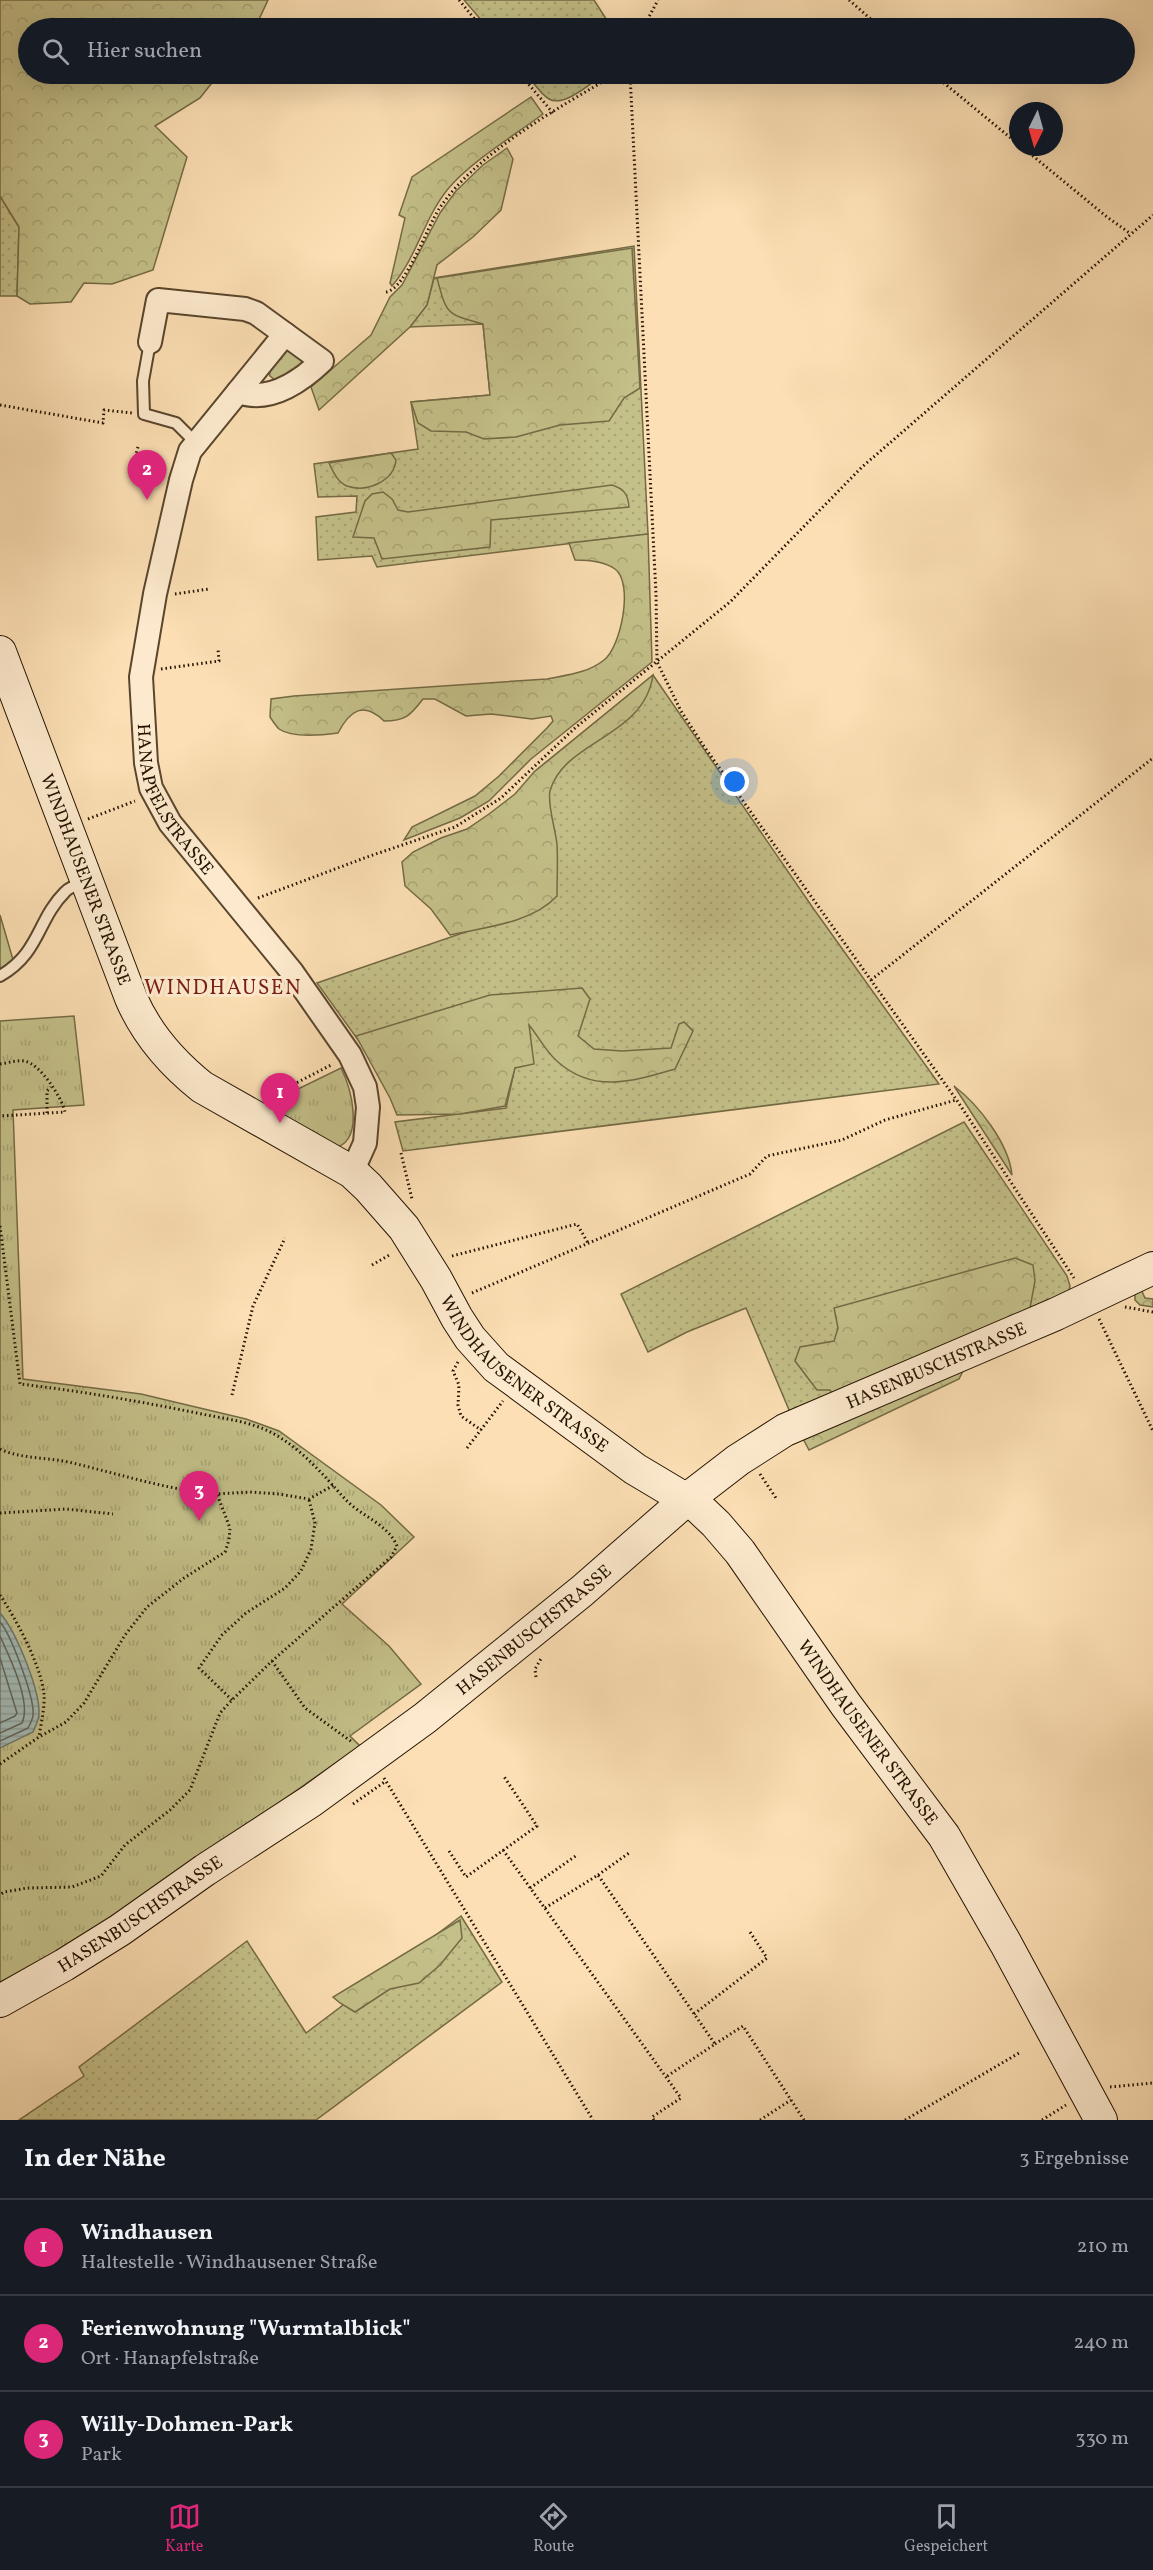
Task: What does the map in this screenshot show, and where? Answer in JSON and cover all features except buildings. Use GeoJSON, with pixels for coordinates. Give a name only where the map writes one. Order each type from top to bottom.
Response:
{"type":"FeatureCollection","features":[{"type":"Feature","properties":{"kind":"street"},"geometry":{"type":"LineString","coordinates":[[150,342],[158,300],[245,309],[264,317],[322,361],[304,378],[289,387],[251,397],[238,392]]}},
{"type":"Feature","properties":{"kind":"street","name":"HANAPFELSTRASSE"},"geometry":{"type":"LineString","coordinates":[[285,334],[190,451],[180,483],[155,594],[143,667],[143,738],[154,794],[170,823],[240,905],[292,972],[350,1055],[365,1088],[368,1107],[365,1143],[352,1172]]}},
{"type":"Feature","properties":{"kind":"street","name":"WINDHAUSENER STRASSE"},"geometry":{"type":"LineString","coordinates":[[0,652],[86,882],[140,1018],[154,1039],[188,1076],[247,1113],[352,1172],[368,1186],[404,1228],[470,1338],[496,1367],[635,1469],[686,1500],[716,1524],[740,1552],[858,1722],[944,1836],[1094,2106]]}},
{"type":"Feature","properties":{"kind":"street","name":"HASENBUSCHSTRASSE"},"geometry":{"type":"LineString","coordinates":[[0,2001],[64,1965],[379,1769],[425,1718],[546,1621],[686,1500],[738,1460],[785,1430],[1089,1299],[1153,1268]]}},
{"type":"Feature","properties":{"kind":"lane"},"geometry":{"type":"LineString","coordinates":[[150,342],[143,381],[144,414],[176,423],[195,442]]}},
{"type":"Feature","properties":{"kind":"lane"},"geometry":{"type":"LineString","coordinates":[[0,976],[16,967],[31,950],[65,891],[86,882]]}},
{"type":"Feature","properties":{"kind":"path"},"geometry":{"type":"LineString","coordinates":[[459,0],[474,18]]}},
{"type":"Feature","properties":{"kind":"path"},"geometry":{"type":"LineString","coordinates":[[648,18],[658,0]]}},
{"type":"Feature","properties":{"kind":"path"},"geometry":{"type":"LineString","coordinates":[[849,0],[870,18]]}},
{"type":"Feature","properties":{"kind":"path"},"geometry":{"type":"LineString","coordinates":[[528,84],[553,113]]}},
{"type":"Feature","properties":{"kind":"path"},"geometry":{"type":"LineString","coordinates":[[386,292],[391,291],[401,282],[437,212],[453,189],[508,142],[600,84]]}},
{"type":"Feature","properties":{"kind":"path"},"geometry":{"type":"LineString","coordinates":[[631,84],[656,583],[657,662],[681,711],[703,745],[956,1100],[1089,1299],[1153,1431]]}},
{"type":"Feature","properties":{"kind":"path"},"geometry":{"type":"LineString","coordinates":[[945,84],[1009,137]]}},
{"type":"Feature","properties":{"kind":"path"},"geometry":{"type":"LineString","coordinates":[[1033,156],[1131,234]]}},
{"type":"Feature","properties":{"kind":"path"},"geometry":{"type":"LineString","coordinates":[[240,905],[357,860],[455,827],[501,798],[575,728],[730,602],[862,467],[1153,215]]}},
{"type":"Feature","properties":{"kind":"path"},"geometry":{"type":"LineString","coordinates":[[0,405],[103,423],[104,410],[122,412]]}},
{"type":"Feature","properties":{"kind":"path"},"geometry":{"type":"LineString","coordinates":[[138,447],[132,468],[180,483]]}},
{"type":"Feature","properties":{"kind":"path"},"geometry":{"type":"LineString","coordinates":[[155,594],[209,590]]}},
{"type":"Feature","properties":{"kind":"path"},"geometry":{"type":"LineString","coordinates":[[143,667],[157,669],[219,661],[218,649]]}},
{"type":"Feature","properties":{"kind":"path"},"geometry":{"type":"LineString","coordinates":[[871,980],[1153,758]]}},
{"type":"Feature","properties":{"kind":"path"},"geometry":{"type":"LineString","coordinates":[[93,817],[122,805]]}},
{"type":"Feature","properties":{"kind":"path"},"geometry":{"type":"LineString","coordinates":[[247,1113],[251,1106],[350,1055]]}},
{"type":"Feature","properties":{"kind":"path"},"geometry":{"type":"LineString","coordinates":[[0,1064],[26,1061],[36,1067],[63,1101],[65,1112],[0,1116]]}},
{"type":"Feature","properties":{"kind":"path"},"geometry":{"type":"LineString","coordinates":[[47,1113],[47,1091],[51,1086]]}},
{"type":"Feature","properties":{"kind":"path"},"geometry":{"type":"LineString","coordinates":[[448,1303],[750,1174],[767,1156],[842,1140],[885,1120],[956,1100]]}},
{"type":"Feature","properties":{"kind":"path"},"geometry":{"type":"LineString","coordinates":[[401,1153],[413,1202]]}},
{"type":"Feature","properties":{"kind":"path"},"geometry":{"type":"LineString","coordinates":[[427,1265],[577,1224],[588,1243]]}},
{"type":"Feature","properties":{"kind":"path"},"geometry":{"type":"LineString","coordinates":[[0,1226],[20,1384],[148,1402],[239,1420],[276,1434],[310,1460],[347,1501],[394,1539],[397,1546],[391,1557],[272,1661],[220,1713],[190,1790],[170,1810],[125,1845],[101,1876],[72,1887],[27,1888],[0,1896]]}},
{"type":"Feature","properties":{"kind":"path"},"geometry":{"type":"LineString","coordinates":[[232,1395],[253,1306],[285,1238]]}},
{"type":"Feature","properties":{"kind":"path"},"geometry":{"type":"LineString","coordinates":[[1130,1310],[1153,1312]]}},
{"type":"Feature","properties":{"kind":"path"},"geometry":{"type":"LineString","coordinates":[[467,1448],[517,1383]]}},
{"type":"Feature","properties":{"kind":"path"},"geometry":{"type":"LineString","coordinates":[[459,1385],[458,1404],[461,1416],[481,1430]]}},
{"type":"Feature","properties":{"kind":"path"},"geometry":{"type":"LineString","coordinates":[[0,1449],[13,1455],[64,1461],[193,1492],[279,1494],[309,1500],[334,1485]]}},
{"type":"Feature","properties":{"kind":"path"},"geometry":{"type":"LineString","coordinates":[[0,1764],[39,1737],[66,1722],[84,1703],[125,1635],[147,1607],[184,1578],[225,1551],[230,1528],[217,1494]]}},
{"type":"Feature","properties":{"kind":"path"},"geometry":{"type":"LineString","coordinates":[[232,1700],[199,1668],[222,1635],[246,1613],[285,1588],[301,1571],[310,1549],[315,1523],[309,1500]]}},
{"type":"Feature","properties":{"kind":"path"},"geometry":{"type":"LineString","coordinates":[[0,1513],[66,1509],[113,1514]]}},
{"type":"Feature","properties":{"kind":"path"},"geometry":{"type":"LineString","coordinates":[[0,1595],[20,1628],[36,1667],[44,1695],[39,1737]]}},
{"type":"Feature","properties":{"kind":"path"},"geometry":{"type":"LineString","coordinates":[[536,1677],[535,1669],[551,1650]]}},
{"type":"Feature","properties":{"kind":"path"},"geometry":{"type":"LineString","coordinates":[[272,1661],[305,1707],[379,1769],[593,2120]]}},
{"type":"Feature","properties":{"kind":"path"},"geometry":{"type":"LineString","coordinates":[[349,1806],[379,1769]]}},
{"type":"Feature","properties":{"kind":"path"},"geometry":{"type":"LineString","coordinates":[[449,1851],[466,1877],[537,1826],[503,1775]]}},
{"type":"Feature","properties":{"kind":"path"},"geometry":{"type":"LineString","coordinates":[[503,1850],[681,2098],[652,2117],[654,2120]]}},
{"type":"Feature","properties":{"kind":"path"},"geometry":{"type":"LineString","coordinates":[[545,1908],[629,1853]]}},
{"type":"Feature","properties":{"kind":"path"},"geometry":{"type":"LineString","coordinates":[[530,1888],[577,1855]]}},
{"type":"Feature","properties":{"kind":"path"},"geometry":{"type":"LineString","coordinates":[[598,1875],[715,2044]]}},
{"type":"Feature","properties":{"kind":"path"},"geometry":{"type":"LineString","coordinates":[[694,2014],[767,1958],[750,1932]]}},
{"type":"Feature","properties":{"kind":"path"},"geometry":{"type":"LineString","coordinates":[[666,2077],[743,2026],[804,2120]]}},
{"type":"Feature","properties":{"kind":"path"},"geometry":{"type":"LineString","coordinates":[[905,2120],[1019,2053]]}},
{"type":"Feature","properties":{"kind":"path"},"geometry":{"type":"LineString","coordinates":[[1094,2106],[1099,2088],[1153,2083]]}},
{"type":"Feature","properties":{"kind":"path"},"geometry":{"type":"LineString","coordinates":[[760,2120],[791,2100]]}},
{"type":"Feature","properties":{"kind":"green space"},"geometry":{"type":"Polygon","coordinates":[[[0,0],[268,0],[260,18],[18,18],[18,84],[211,84],[200,98],[155,126],[187,157],[153,270],[112,284],[84,283],[71,302],[30,304],[17,296],[19,227],[0,196],[0,0]]]}},
{"type":"Feature","properties":{"kind":"green space"},"geometry":{"type":"Polygon","coordinates":[[[464,0],[594,0],[606,18],[479,18],[464,0]]]}},
{"type":"Feature","properties":{"kind":"green space"},"geometry":{"type":"Polygon","coordinates":[[[534,84],[590,84],[562,100],[555,101],[543,94],[534,84]]]}},
{"type":"Feature","properties":{"kind":"green space"},"geometry":{"type":"Polygon","coordinates":[[[531,97],[543,114],[480,159],[448,189],[433,212],[408,263],[392,286],[390,283],[405,218],[399,215],[412,177],[531,97]]]}},
{"type":"Feature","properties":{"kind":"green space"},"geometry":{"type":"Polygon","coordinates":[[[507,148],[513,159],[501,210],[473,237],[437,265],[427,305],[410,327],[319,410],[311,387],[371,335],[390,297],[402,285],[440,213],[456,191],[483,165],[507,148]]]}},
{"type":"Feature","properties":{"kind":"green space"},"geometry":{"type":"Polygon","coordinates":[[[0,196],[19,227],[17,296],[0,296],[0,196]]]}},
{"type":"Feature","properties":{"kind":"green space"},"geometry":{"type":"Polygon","coordinates":[[[634,246],[648,534],[377,567],[372,556],[318,560],[316,517],[356,512],[357,496],[318,497],[314,464],[418,449],[411,402],[490,395],[483,324],[410,327],[427,305],[434,278],[634,246]]]}},
{"type":"Feature","properties":{"kind":"green space"},"geometry":{"type":"Polygon","coordinates":[[[632,248],[640,388],[624,398],[609,421],[560,425],[516,437],[484,439],[466,432],[431,431],[418,423],[411,402],[490,395],[483,324],[450,312],[443,300],[437,278],[632,248]]]}},
{"type":"Feature","properties":{"kind":"green space"},"geometry":{"type":"Polygon","coordinates":[[[281,348],[304,353],[304,370],[275,380],[270,376],[269,370],[281,348]]]}},
{"type":"Feature","properties":{"kind":"green space"},"geometry":{"type":"Polygon","coordinates":[[[391,453],[396,460],[390,474],[378,484],[363,488],[347,486],[341,482],[329,463],[391,453]]]}},
{"type":"Feature","properties":{"kind":"green space"},"geometry":{"type":"Polygon","coordinates":[[[612,485],[625,493],[629,507],[491,520],[490,547],[382,559],[374,538],[353,537],[365,501],[372,494],[383,492],[392,499],[398,510],[408,512],[612,485]]]}},
{"type":"Feature","properties":{"kind":"green space"},"geometry":{"type":"Polygon","coordinates":[[[648,534],[652,662],[531,759],[489,801],[460,818],[404,840],[412,827],[475,796],[499,776],[547,728],[553,721],[551,716],[532,719],[491,714],[466,716],[435,699],[423,699],[402,719],[384,721],[370,711],[358,711],[347,719],[338,733],[308,735],[285,732],[279,729],[270,717],[271,699],[547,679],[591,668],[604,660],[616,642],[623,615],[624,587],[621,576],[611,566],[575,560],[569,543],[648,534]]]}},
{"type":"Feature","properties":{"kind":"green space"},"geometry":{"type":"Polygon","coordinates":[[[653,675],[813,908],[939,1084],[403,1151],[395,1122],[506,1108],[515,1067],[361,1044],[317,983],[544,905],[534,772],[653,675]]]}},
{"type":"Feature","properties":{"kind":"green space"},"geometry":{"type":"Polygon","coordinates":[[[653,675],[647,696],[635,713],[571,760],[558,774],[550,791],[557,845],[557,896],[547,905],[522,918],[450,935],[431,909],[405,886],[402,862],[413,852],[441,838],[467,829],[489,814],[515,794],[534,772],[653,675]]]}},
{"type":"Feature","properties":{"kind":"green space"},"geometry":{"type":"Polygon","coordinates":[[[0,915],[14,963],[0,970],[0,915]]]}},
{"type":"Feature","properties":{"kind":"green space"},"geometry":{"type":"Polygon","coordinates":[[[582,988],[590,999],[578,1036],[594,1049],[622,1051],[671,1048],[679,1024],[684,1022],[693,1031],[675,1069],[615,1082],[586,1078],[558,1062],[529,1025],[534,1064],[515,1068],[505,1106],[460,1114],[397,1115],[356,1036],[490,995],[582,988]]]}},
{"type":"Feature","properties":{"kind":"green space"},"geometry":{"type":"Polygon","coordinates":[[[74,1016],[84,1105],[13,1110],[23,1379],[141,1394],[246,1419],[279,1431],[381,1505],[414,1537],[342,1604],[389,1646],[421,1684],[350,1736],[360,1746],[61,1955],[0,1982],[0,1021],[74,1016]]]}},
{"type":"Feature","properties":{"kind":"green space"},"geometry":{"type":"Polygon","coordinates":[[[341,1068],[351,1099],[353,1122],[351,1133],[338,1147],[314,1132],[261,1107],[341,1068]]]}},
{"type":"Feature","properties":{"kind":"green space"},"geometry":{"type":"Polygon","coordinates":[[[954,1086],[983,1114],[999,1138],[1010,1163],[1012,1175],[954,1086]]]}},
{"type":"Feature","properties":{"kind":"green space"},"geometry":{"type":"Polygon","coordinates":[[[964,1122],[1067,1276],[1070,1286],[1068,1295],[792,1417],[746,1308],[687,1332],[648,1352],[621,1294],[964,1122]]]}},
{"type":"Feature","properties":{"kind":"green space"},"geometry":{"type":"Polygon","coordinates":[[[1015,1258],[1033,1265],[1035,1281],[1028,1319],[835,1399],[830,1390],[817,1390],[795,1361],[800,1347],[834,1341],[838,1328],[834,1308],[1015,1258]]]}},
{"type":"Feature","properties":{"kind":"green space"},"geometry":{"type":"Polygon","coordinates":[[[1140,1287],[1145,1298],[1153,1299],[1153,1307],[1140,1305],[1135,1300],[1135,1293],[1140,1287]]]}},
{"type":"Feature","properties":{"kind":"green space"},"geometry":{"type":"Polygon","coordinates":[[[966,1365],[959,1379],[809,1450],[800,1433],[966,1365]]]}},
{"type":"Feature","properties":{"kind":"green space"},"geometry":{"type":"Polygon","coordinates":[[[461,1916],[502,1982],[316,2120],[19,2120],[84,2076],[79,2067],[247,1941],[306,2033],[461,1916]]]}},
{"type":"Feature","properties":{"kind":"green space"},"geometry":{"type":"Polygon","coordinates":[[[460,1920],[462,1938],[440,1965],[419,1983],[390,1989],[355,2012],[333,1997],[460,1920]]]}},
{"type":"Feature","properties":{"kind":"water"},"geometry":{"type":"Polygon","coordinates":[[[0,1613],[13,1633],[26,1661],[36,1691],[39,1714],[33,1732],[0,1748],[0,1613]]]}},
{"type":"Feature","properties":{"kind":"place","name":"Ferienwohnung \"Wurmtalblick\""},"geometry":{"type":"Point","coordinates":[147,500]}},
{"type":"Feature","properties":{"kind":"place","name":"Windhausen"},"geometry":{"type":"Point","coordinates":[280,1123]}},
{"type":"Feature","properties":{"kind":"place","name":"Willy-Dohmen-Park"},"geometry":{"type":"Point","coordinates":[199,1521]}},
{"type":"Feature","properties":{"kind":"district","name":"WINDHAUSEN"},"geometry":{"type":"Point","coordinates":[223,987]}}]}
